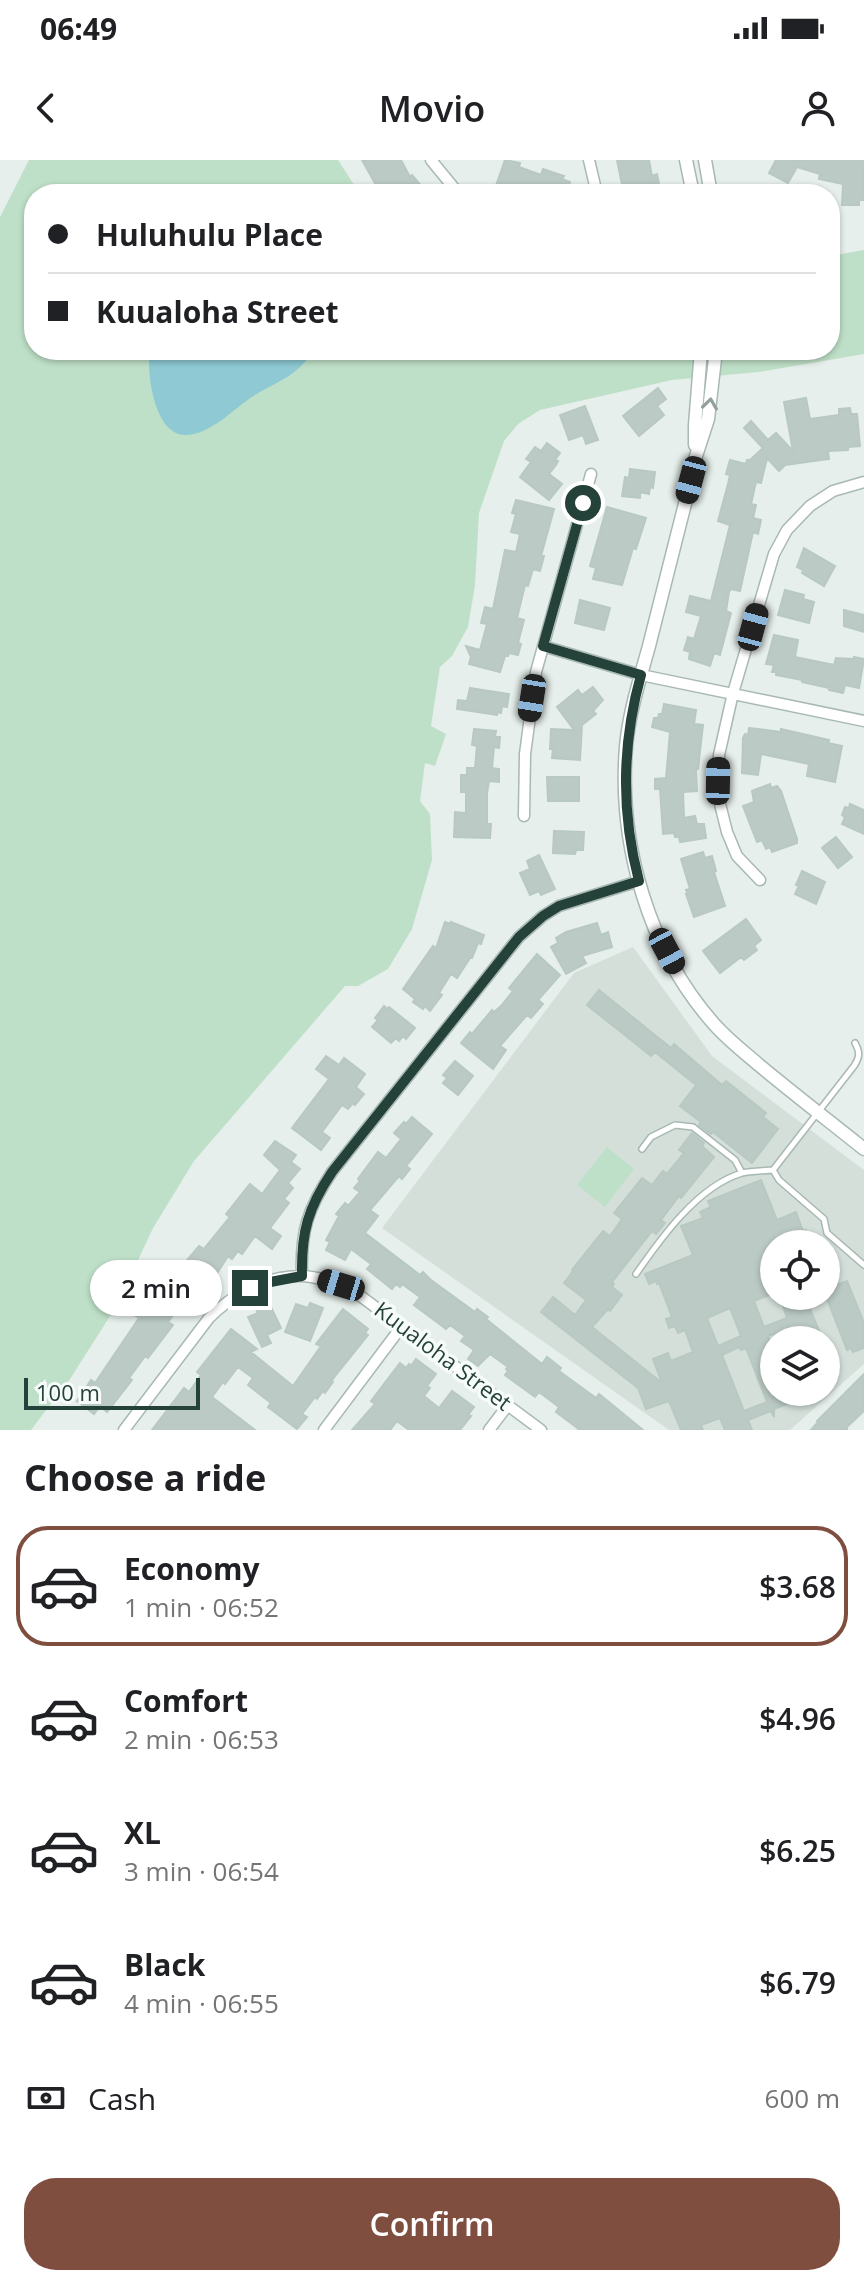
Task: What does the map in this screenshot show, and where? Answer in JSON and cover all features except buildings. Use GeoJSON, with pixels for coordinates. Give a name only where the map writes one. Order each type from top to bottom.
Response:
{"type":"FeatureCollection","features":[{"type":"Feature","properties":{"kind":"street"},"geometry":{"type":"LineString","coordinates":[[431,160],[451,184]]}},
{"type":"Feature","properties":{"kind":"street"},"geometry":{"type":"LineString","coordinates":[[589,160],[595,184]]}},
{"type":"Feature","properties":{"kind":"street"},"geometry":{"type":"LineString","coordinates":[[686,160],[691,184]]}},
{"type":"Feature","properties":{"kind":"street"},"geometry":{"type":"LineString","coordinates":[[705,160],[709,184]]}},
{"type":"Feature","properties":{"kind":"street"},"geometry":{"type":"LineString","coordinates":[[696,456],[700,360]]}},
{"type":"Feature","properties":{"kind":"street"},"geometry":{"type":"LineString","coordinates":[[715,360],[708,419],[634,699],[626,746],[625,795],[631,842],[639,881],[657,933],[687,989],[714,1025],[863,1147]]}},
{"type":"Feature","properties":{"kind":"street"},"geometry":{"type":"LineString","coordinates":[[524,816],[527,724],[536,672],[591,474]]}},
{"type":"Feature","properties":{"kind":"street"},"geometry":{"type":"LineString","coordinates":[[760,880],[737,856],[720,804],[719,755],[733,693],[774,554],[787,530],[810,506],[833,491],[864,482]]}},
{"type":"Feature","properties":{"kind":"street"},"geometry":{"type":"LineString","coordinates":[[543,646],[641,675],[864,721]]}},
{"type":"Feature","properties":{"kind":"street"},"geometry":{"type":"LineString","coordinates":[[302,1276],[303,1231],[317,1195],[519,937],[559,906],[639,881]]}},
{"type":"Feature","properties":{"kind":"street","name":"Kuualoha Street"},"geometry":{"type":"LineString","coordinates":[[124,1430],[220,1307],[250,1288],[302,1276],[355,1292],[541,1430]]}},
{"type":"Feature","properties":{"kind":"street"},"geometry":{"type":"LineString","coordinates":[[324,1430],[402,1326]]}},
{"type":"Feature","properties":{"kind":"street"},"geometry":{"type":"LineString","coordinates":[[489,1430],[508,1405]]}},
{"type":"Feature","properties":{"kind":"lane"},"geometry":{"type":"LineString","coordinates":[[636,1274],[658,1242],[693,1204],[715,1186],[742,1173],[773,1170],[859,1058],[855,1043]]}},
{"type":"Feature","properties":{"kind":"lane"},"geometry":{"type":"LineString","coordinates":[[642,1149],[651,1137],[675,1125],[693,1127],[735,1160],[742,1173]]}},
{"type":"Feature","properties":{"kind":"lane"},"geometry":{"type":"LineString","coordinates":[[773,1170],[779,1180],[824,1219],[827,1233],[864,1265]]}},
{"type":"Feature","properties":{"kind":"shaded area"},"geometry":{"type":"Polygon","coordinates":[[[633,947],[712,1056],[864,1170],[864,1364],[840,1385],[840,1326],[760,1326],[760,1406],[817,1406],[790,1430],[669,1430],[382,1228],[574,973],[633,947]]]}},
{"type":"Feature","properties":{"kind":"green space"},"geometry":{"type":"Polygon","coordinates":[[[29,160],[338,160],[354,184],[24,184],[24,360],[829,360],[759,372],[672,380],[540,410],[518,424],[504,441],[479,513],[475,585],[468,627],[452,656],[440,667],[431,726],[446,734],[435,766],[425,763],[420,801],[430,814],[432,860],[412,929],[388,969],[358,986],[345,986],[194,1161],[153,1228],[117,1305],[70,1379],[31,1430],[0,1430],[0,217],[29,160]]]}},
{"type":"Feature","properties":{"kind":"green space"},"geometry":{"type":"Polygon","coordinates":[[[864,250],[864,354],[840,358],[840,254],[864,250]]]}},
{"type":"Feature","properties":{"kind":"green space"},"geometry":{"type":"Polygon","coordinates":[[[607,1147],[634,1169],[605,1207],[577,1185],[607,1147]]]}},
{"type":"Feature","properties":{"kind":"water"},"geometry":{"type":"Polygon","coordinates":[[[149,360],[306,360],[288,376],[255,395],[213,426],[185,435],[174,432],[159,414],[149,360]]]}},
{"type":"Feature","properties":{"kind":"route"},"geometry":{"type":"LineString","coordinates":[[250,1288],[302,1276],[303,1231],[317,1195],[519,937],[559,906],[639,881],[625,795],[626,746],[641,675],[543,646],[583,503]]}}]}
